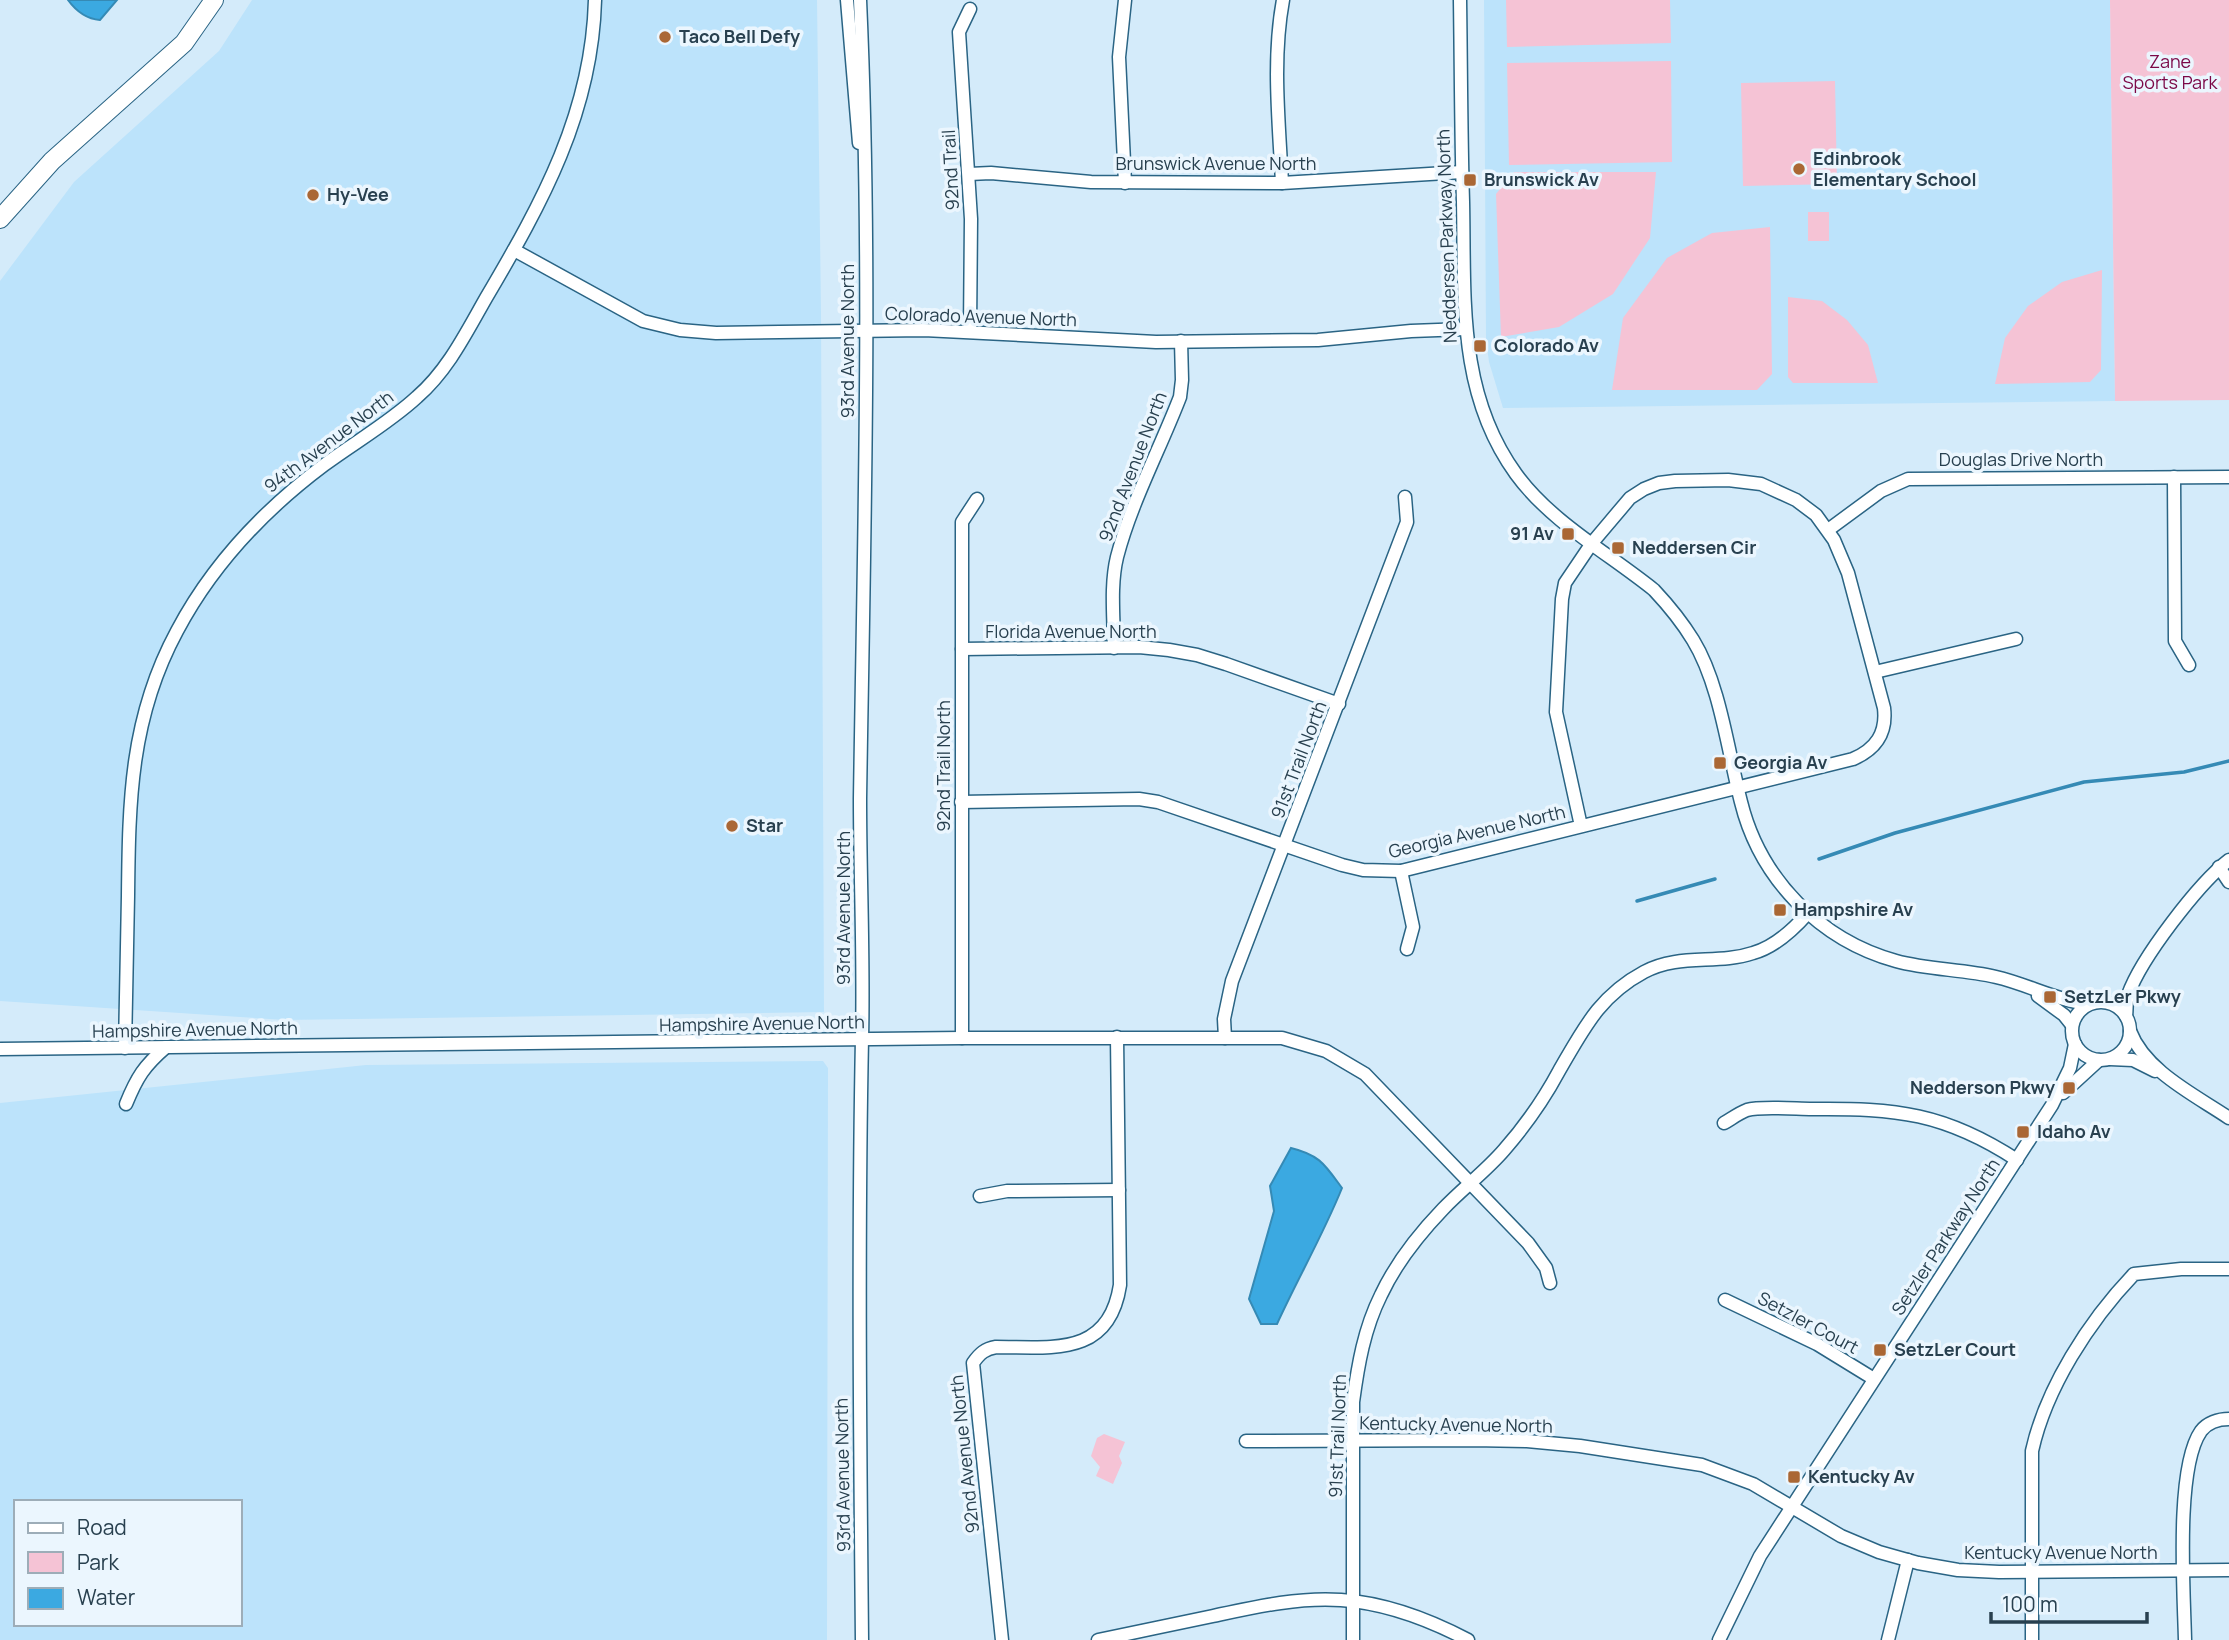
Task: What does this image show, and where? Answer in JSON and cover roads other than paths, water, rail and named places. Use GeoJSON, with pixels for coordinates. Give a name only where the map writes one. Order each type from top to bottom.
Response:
{"type":"FeatureCollection","features":[{"type":"Feature","properties":{"kind":"highway"},"geometry":{"type":"LineString","coordinates":[[0,219],[52,161],[184,43],[215,0]]}},
{"type":"Feature","properties":{"kind":"street","name":"94th Avenue North"},"geometry":{"type":"LineString","coordinates":[[125,1048],[129,834],[135,749],[157,674],[176,633],[216,569],[276,503],[396,415],[436,379],[455,352],[514,250],[564,151],[585,77],[595,0]]}},
{"type":"Feature","properties":{"kind":"street","name":"93rd Avenue North"},"geometry":{"type":"LineString","coordinates":[[847,0],[858,135],[864,175]]}},
{"type":"Feature","properties":{"kind":"street","name":"93rd Avenue North"},"geometry":{"type":"LineString","coordinates":[[860,0],[866,123],[860,807],[862,1640]]}},
{"type":"Feature","properties":{"kind":"street"},"geometry":{"type":"LineString","coordinates":[[1125,0],[1119,57],[1125,183]]}},
{"type":"Feature","properties":{"kind":"street"},"geometry":{"type":"LineString","coordinates":[[1282,183],[1277,57],[1283,0]]}},
{"type":"Feature","properties":{"kind":"street","name":"Neddersen Parkway North"},"geometry":{"type":"LineString","coordinates":[[1460,0],[1465,329],[1474,384],[1502,452],[1532,493],[1654,590],[1694,641],[1714,691],[1750,830],[1760,853],[1783,887],[1808,913],[1842,938],[1877,955],[1918,966],[1997,977],[2062,1000],[2087,1004]]}},
{"type":"Feature","properties":{"kind":"street","name":"92nd Trail"},"geometry":{"type":"LineString","coordinates":[[970,9],[959,33],[969,173],[970,331]]}},
{"type":"Feature","properties":{"kind":"street","name":"Brunswick Avenue North"},"geometry":{"type":"LineString","coordinates":[[969,173],[1125,183],[1282,183],[1462,172]]}},
{"type":"Feature","properties":{"kind":"street","name":"Colorado Avenue North"},"geometry":{"type":"LineString","coordinates":[[514,250],[643,321],[680,330],[716,333],[970,331],[1132,341],[1181,341],[1318,340],[1410,331],[1465,329]]}},
{"type":"Feature","properties":{"kind":"street","name":"92nd Avenue North"},"geometry":{"type":"LineString","coordinates":[[1114,648],[1114,583],[1117,559],[1124,534],[1180,397],[1181,341]]}},
{"type":"Feature","properties":{"kind":"street"},"geometry":{"type":"LineString","coordinates":[[2174,477],[2175,641],[2189,665]]}},
{"type":"Feature","properties":{"kind":"street","name":"Douglas Drive North"},"geometry":{"type":"LineString","coordinates":[[1828,530],[1881,491],[1908,480],[2229,477]]}},
{"type":"Feature","properties":{"kind":"street"},"geometry":{"type":"LineString","coordinates":[[1581,826],[1559,734],[1555,691],[1565,583],[1592,543],[1630,498],[1659,483],[1728,480],[1761,484],[1796,500],[1816,515],[1828,530],[1848,573],[1875,672],[2016,639]]}},
{"type":"Feature","properties":{"kind":"street","name":"91st Trail North"},"geometry":{"type":"LineString","coordinates":[[1225,1038],[1224,1019],[1232,981],[1408,522],[1405,497]]}},
{"type":"Feature","properties":{"kind":"street","name":"92nd Trail North"},"geometry":{"type":"LineString","coordinates":[[962,1038],[962,522],[977,499]]}},
{"type":"Feature","properties":{"kind":"street","name":"Florida Avenue North"},"geometry":{"type":"LineString","coordinates":[[962,649],[1169,650],[1197,655],[1339,704]]}},
{"type":"Feature","properties":{"kind":"street","name":"Georgia Avenue North"},"geometry":{"type":"LineString","coordinates":[[961,802],[1139,799],[1158,802],[1363,870],[1401,871],[1865,754],[1882,734],[1885,721],[1875,672]]}},
{"type":"Feature","properties":{"kind":"street"},"geometry":{"type":"LineString","coordinates":[[2224,864],[2229,883]]}},
{"type":"Feature","properties":{"kind":"street"},"geometry":{"type":"LineString","coordinates":[[2168,1077],[2135,1043],[2126,1016],[2127,997],[2138,975],[2176,918],[2224,864]]}},
{"type":"Feature","properties":{"kind":"street"},"geometry":{"type":"LineString","coordinates":[[1401,871],[1413,927],[1407,949]]}},
{"type":"Feature","properties":{"kind":"street"},"geometry":{"type":"LineString","coordinates":[[1470,1184],[1504,1151],[1533,1113],[1579,1035],[1607,998],[1645,971],[1666,962],[1751,954],[1770,947],[1808,913]]}},
{"type":"Feature","properties":{"kind":"street"},"geometry":{"type":"LineString","coordinates":[[2104,1002],[2122,992],[2138,975]]}},
{"type":"Feature","properties":{"kind":"street","name":"Neddersen Parkway North"},"geometry":{"type":"LineString","coordinates":[[2030,989],[2064,1015],[2072,1025]]}},
{"type":"Feature","properties":{"kind":"street"},"geometry":{"type":"LineString","coordinates":[[2126,1016],[2113,1004],[2087,1004],[2072,1025],[2075,1044],[2089,1058],[2133,1060],[2168,1077],[2229,1118]]}},
{"type":"Feature","properties":{"kind":"street"},"geometry":{"type":"LineString","coordinates":[[2104,1059],[2120,1052],[2127,1045],[2130,1031]]}},
{"type":"Feature","properties":{"kind":"street","name":"92nd Avenue North"},"geometry":{"type":"LineString","coordinates":[[1002,1640],[973,1363],[986,1349],[1074,1345],[1089,1339],[1112,1316],[1120,1285],[1117,1037]]}},
{"type":"Feature","properties":{"kind":"street","name":"Hampshire Avenue North"},"geometry":{"type":"LineString","coordinates":[[0,1049],[962,1038],[1282,1038],[1326,1051],[1365,1074],[1528,1243],[1545,1268],[1550,1283]]}},
{"type":"Feature","properties":{"kind":"street","name":"Setzler Parkway North"},"geometry":{"type":"LineString","coordinates":[[1719,1640],[1760,1556],[1790,1507],[2052,1105],[2070,1068],[2075,1044]]}},
{"type":"Feature","properties":{"kind":"street"},"geometry":{"type":"LineString","coordinates":[[126,1104],[146,1064],[166,1047]]}},
{"type":"Feature","properties":{"kind":"street","name":"Setzler Parkway North"},"geometry":{"type":"LineString","coordinates":[[2052,1105],[2077,1078],[2104,1059]]}},
{"type":"Feature","properties":{"kind":"street"},"geometry":{"type":"LineString","coordinates":[[1724,1123],[1749,1109],[1893,1110],[1927,1116],[1958,1127],[1989,1141],[2017,1160]]}},
{"type":"Feature","properties":{"kind":"street","name":"91st Trail North"},"geometry":{"type":"LineString","coordinates":[[1353,1640],[1353,1402],[1367,1330],[1381,1295],[1399,1263],[1422,1234],[1470,1184]]}},
{"type":"Feature","properties":{"kind":"street"},"geometry":{"type":"LineString","coordinates":[[980,1196],[1007,1191],[1119,1190]]}},
{"type":"Feature","properties":{"kind":"street"},"geometry":{"type":"LineString","coordinates":[[2032,1640],[2032,1451],[2047,1400],[2104,1309],[2134,1274],[2181,1269],[2229,1269]]}},
{"type":"Feature","properties":{"kind":"street","name":"Setzler Court"},"geometry":{"type":"LineString","coordinates":[[1725,1300],[1817,1344],[1874,1379]]}},
{"type":"Feature","properties":{"kind":"street"},"geometry":{"type":"LineString","coordinates":[[2185,1640],[2185,1495],[2189,1466],[2196,1439],[2202,1429],[2212,1422],[2229,1419]]}},
{"type":"Feature","properties":{"kind":"street","name":"Kentucky Avenue North"},"geometry":{"type":"LineString","coordinates":[[1246,1441],[1527,1441],[1676,1460],[1702,1465],[1753,1485],[1840,1536],[1879,1552],[1958,1570],[2229,1570]]}},
{"type":"Feature","properties":{"kind":"street"},"geometry":{"type":"LineString","coordinates":[[1888,1640],[1908,1560]]}},
{"type":"Feature","properties":{"kind":"street"},"geometry":{"type":"LineString","coordinates":[[1098,1640],[1262,1605],[1317,1600],[1353,1602],[1401,1611],[1468,1640]]}},
{"type":"Feature","properties":{"kind":"water"},"geometry":{"type":"Polygon","coordinates":[[[68,0],[117,0],[100,20],[82,14],[68,0]]]}},
{"type":"Feature","properties":{"kind":"water"},"geometry":{"type":"Polygon","coordinates":[[[1291,1148],[1309,1154],[1321,1162],[1342,1188],[1277,1324],[1261,1324],[1249,1299],[1274,1211],[1270,1186],[1291,1148]]]}},
{"type":"Feature","properties":{"kind":"waterway"},"geometry":{"type":"LineString","coordinates":[[1819,859],[1895,833],[2084,782],[2184,772],[2229,761]]}},
{"type":"Feature","properties":{"kind":"waterway"},"geometry":{"type":"LineString","coordinates":[[1637,901],[1715,879]]}},
{"type":"Feature","properties":{"kind":"place","name":"Taco Bell Defy"},"geometry":{"type":"Point","coordinates":[665,37]}},
{"type":"Feature","properties":{"kind":"place","name":"Edinbrook Elementary School"},"geometry":{"type":"Point","coordinates":[1799,169]}},
{"type":"Feature","properties":{"kind":"place","name":"Brunswick Av"},"geometry":{"type":"Point","coordinates":[1470,180]}},
{"type":"Feature","properties":{"kind":"place","name":"Hy-Vee"},"geometry":{"type":"Point","coordinates":[313,195]}},
{"type":"Feature","properties":{"kind":"place","name":"Colorado Av"},"geometry":{"type":"Point","coordinates":[1480,346]}},
{"type":"Feature","properties":{"kind":"place","name":"91 Av"},"geometry":{"type":"Point","coordinates":[1568,534]}},
{"type":"Feature","properties":{"kind":"place","name":"Neddersen Cir"},"geometry":{"type":"Point","coordinates":[1618,548]}},
{"type":"Feature","properties":{"kind":"place","name":"Georgia Av"},"geometry":{"type":"Point","coordinates":[1720,763]}},
{"type":"Feature","properties":{"kind":"place","name":"Star"},"geometry":{"type":"Point","coordinates":[732,826]}},
{"type":"Feature","properties":{"kind":"place","name":"Hampshire Av"},"geometry":{"type":"Point","coordinates":[1780,910]}},
{"type":"Feature","properties":{"kind":"place","name":"SetzLer Pkwy"},"geometry":{"type":"Point","coordinates":[2050,997]}},
{"type":"Feature","properties":{"kind":"place","name":"Nedderson Pkwy"},"geometry":{"type":"Point","coordinates":[2069,1088]}},
{"type":"Feature","properties":{"kind":"place","name":"Idaho Av"},"geometry":{"type":"Point","coordinates":[2023,1132]}},
{"type":"Feature","properties":{"kind":"place","name":"SetzLer Court"},"geometry":{"type":"Point","coordinates":[1880,1350]}},
{"type":"Feature","properties":{"kind":"place","name":"Kentucky Av"},"geometry":{"type":"Point","coordinates":[1794,1477]}},
{"type":"Feature","properties":{"kind":"park label","name":"Zane Sports Park"},"geometry":{"type":"Point","coordinates":[2170,72]}}]}
